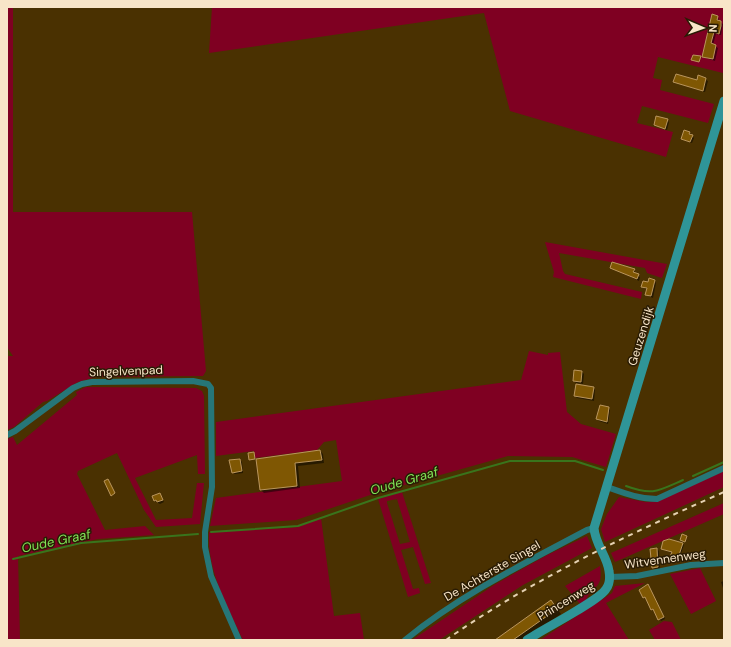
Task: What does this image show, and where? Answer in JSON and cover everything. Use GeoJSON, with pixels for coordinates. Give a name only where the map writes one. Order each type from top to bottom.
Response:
{"type":"FeatureCollection","features":[{"type":"Feature","properties":{"kind":"main road","name":"Geuzendijk"},"geometry":{"type":"LineString","coordinates":[[594,528],[724,100]]}},
{"type":"Feature","properties":{"kind":"main road"},"geometry":{"type":"LineString","coordinates":[[594,528],[594,537],[608,565],[610,577]]}},
{"type":"Feature","properties":{"kind":"main road","name":"Princenweg"},"geometry":{"type":"LineString","coordinates":[[527,640],[604,592],[609,585],[610,577]]}},
{"type":"Feature","properties":{"kind":"street","name":"Singelvenpad"},"geometry":{"type":"LineString","coordinates":[[7,435],[15,431],[72,388],[92,382],[193,381],[208,384],[211,388],[212,488],[205,532],[205,547],[211,576],[239,640]]}},
{"type":"Feature","properties":{"kind":"street"},"geometry":{"type":"LineString","coordinates":[[607,487],[632,496],[646,499],[657,498],[724,468]]}},
{"type":"Feature","properties":{"kind":"street","name":"De Achterste Singel"},"geometry":{"type":"LineString","coordinates":[[405,640],[443,612],[501,576],[587,530],[594,528]]}},
{"type":"Feature","properties":{"kind":"street","name":"Witvennenweg"},"geometry":{"type":"LineString","coordinates":[[610,577],[637,576],[691,565],[724,563]]}},
{"type":"Feature","properties":{"kind":"shaded area"},"geometry":{"type":"Polygon","coordinates":[[[8,7],[13,7],[13,212],[192,212],[206,371],[203,376],[96,377],[78,382],[43,402],[14,427],[7,430],[7,356],[13,356],[7,347],[8,7]]]}},
{"type":"Feature","properties":{"kind":"shaded area"},"geometry":{"type":"Polygon","coordinates":[[[212,7],[724,7],[724,69],[723,73],[658,57],[653,78],[662,80],[660,90],[714,104],[708,123],[642,106],[637,123],[673,132],[666,157],[510,111],[484,13],[209,53],[212,7]]]}},
{"type":"Feature","properties":{"kind":"shaded area"},"geometry":{"type":"Polygon","coordinates":[[[545,242],[667,264],[662,278],[647,273],[645,268],[559,253],[565,274],[642,292],[641,299],[553,277],[554,272],[545,242]]]}},
{"type":"Feature","properties":{"kind":"shaded area"},"geometry":{"type":"Polygon","coordinates":[[[529,351],[548,355],[548,353],[560,352],[567,412],[581,424],[616,434],[606,467],[572,457],[508,456],[376,493],[296,520],[210,526],[216,498],[342,481],[336,440],[324,442],[317,450],[255,458],[254,451],[216,456],[216,422],[521,380],[529,351]]]}},
{"type":"Feature","properties":{"kind":"shaded area"},"geometry":{"type":"Polygon","coordinates":[[[86,387],[196,388],[202,391],[204,396],[205,474],[198,474],[197,455],[135,478],[156,520],[192,518],[197,483],[204,483],[200,524],[156,527],[144,510],[117,453],[78,471],[77,474],[105,530],[145,526],[154,535],[98,539],[18,556],[20,640],[7,640],[7,439],[13,437],[17,445],[77,395],[76,392],[86,387]]]}},
{"type":"Feature","properties":{"kind":"shaded area"},"geometry":{"type":"Polygon","coordinates":[[[724,471],[724,487],[605,542],[601,529],[607,514],[619,497],[646,502],[657,501],[724,471]]]}},
{"type":"Feature","properties":{"kind":"shaded area"},"geometry":{"type":"Polygon","coordinates":[[[402,492],[431,583],[425,584],[413,547],[401,550],[413,589],[419,588],[420,593],[408,597],[378,499],[402,492]],[[397,499],[387,501],[400,544],[410,542],[397,499]]]}},
{"type":"Feature","properties":{"kind":"shaded area"},"geometry":{"type":"Polygon","coordinates":[[[724,503],[724,514],[615,562],[611,553],[724,503]]]}},
{"type":"Feature","properties":{"kind":"shaded area"},"geometry":{"type":"Polygon","coordinates":[[[321,518],[334,616],[360,613],[364,640],[243,640],[219,588],[211,561],[209,532],[298,527],[321,518]]]}},
{"type":"Feature","properties":{"kind":"shaded area"},"geometry":{"type":"Polygon","coordinates":[[[587,536],[592,548],[523,585],[439,640],[412,640],[494,585],[547,555],[587,536]]]}},
{"type":"Feature","properties":{"kind":"shaded area"},"geometry":{"type":"Polygon","coordinates":[[[600,566],[601,574],[599,584],[591,592],[586,601],[580,604],[565,586],[600,566]]]}},
{"type":"Feature","properties":{"kind":"shaded area"},"geometry":{"type":"Polygon","coordinates":[[[700,568],[716,601],[691,614],[670,574],[700,568]]]}},
{"type":"Feature","properties":{"kind":"shaded area"},"geometry":{"type":"Polygon","coordinates":[[[645,583],[606,603],[629,640],[540,640],[612,593],[615,586],[645,583]]]}},
{"type":"Feature","properties":{"kind":"shaded area"},"geometry":{"type":"Polygon","coordinates":[[[664,621],[672,622],[681,640],[655,640],[649,630],[664,621]]]}},
{"type":"Feature","properties":{"kind":"building"},"geometry":{"type":"Polygon","coordinates":[[[712,14],[718,16],[717,20],[721,21],[719,34],[714,32],[711,43],[716,45],[713,59],[702,57],[712,14]]]}},
{"type":"Feature","properties":{"kind":"building"},"geometry":{"type":"Polygon","coordinates":[[[693,55],[701,56],[699,62],[691,60],[693,55]]]}},
{"type":"Feature","properties":{"kind":"building"},"geometry":{"type":"Polygon","coordinates":[[[676,74],[697,80],[698,75],[706,78],[703,91],[673,82],[676,74]]]}},
{"type":"Feature","properties":{"kind":"building"},"geometry":{"type":"Polygon","coordinates":[[[656,116],[668,119],[665,129],[654,125],[656,116]]]}},
{"type":"Feature","properties":{"kind":"building"},"geometry":{"type":"Polygon","coordinates":[[[684,130],[693,135],[690,142],[681,139],[684,130]]]}},
{"type":"Feature","properties":{"kind":"building"},"geometry":{"type":"Polygon","coordinates":[[[612,262],[635,269],[633,272],[639,274],[637,279],[610,268],[612,262]]]}},
{"type":"Feature","properties":{"kind":"building"},"geometry":{"type":"Polygon","coordinates":[[[649,278],[655,280],[651,296],[645,295],[647,288],[641,287],[643,281],[648,282],[649,278]]]}},
{"type":"Feature","properties":{"kind":"building"},"geometry":{"type":"Polygon","coordinates":[[[574,370],[582,371],[581,382],[573,381],[574,370]]]}},
{"type":"Feature","properties":{"kind":"building"},"geometry":{"type":"Polygon","coordinates":[[[576,384],[594,387],[592,399],[574,396],[576,384]]]}},
{"type":"Feature","properties":{"kind":"building"},"geometry":{"type":"Polygon","coordinates":[[[600,405],[609,407],[607,422],[596,419],[600,405]]]}},
{"type":"Feature","properties":{"kind":"building"},"geometry":{"type":"Polygon","coordinates":[[[320,450],[322,460],[295,463],[297,486],[260,490],[256,459],[320,450]]]}},
{"type":"Feature","properties":{"kind":"building"},"geometry":{"type":"Polygon","coordinates":[[[254,452],[255,459],[249,460],[248,453],[254,452]]]}},
{"type":"Feature","properties":{"kind":"building"},"geometry":{"type":"Polygon","coordinates":[[[240,459],[242,471],[232,473],[229,460],[240,459]]]}},
{"type":"Feature","properties":{"kind":"building"},"geometry":{"type":"Polygon","coordinates":[[[108,479],[115,493],[111,496],[104,481],[108,479]]]}},
{"type":"Feature","properties":{"kind":"building"},"geometry":{"type":"Polygon","coordinates":[[[160,493],[163,500],[157,502],[156,500],[154,501],[152,496],[160,493]]]}},
{"type":"Feature","properties":{"kind":"building"},"geometry":{"type":"Polygon","coordinates":[[[682,534],[687,536],[685,542],[680,540],[682,534]]]}},
{"type":"Feature","properties":{"kind":"building"},"geometry":{"type":"Polygon","coordinates":[[[669,539],[683,543],[677,561],[669,559],[672,552],[661,549],[663,541],[669,539]]]}},
{"type":"Feature","properties":{"kind":"building"},"geometry":{"type":"Polygon","coordinates":[[[657,548],[658,567],[652,568],[650,549],[657,548]]]}},
{"type":"Feature","properties":{"kind":"building"},"geometry":{"type":"Polygon","coordinates":[[[648,584],[664,617],[658,620],[653,609],[651,610],[645,597],[643,598],[639,590],[648,584]]]}},
{"type":"Feature","properties":{"kind":"building"},"geometry":{"type":"Polygon","coordinates":[[[551,600],[557,609],[513,640],[495,640],[551,600]]]}},
{"type":"Feature","properties":{"kind":"waterway","name":"Oude Graaf"},"geometry":{"type":"LineString","coordinates":[[211,532],[298,526],[378,498],[510,461],[575,461],[603,470]]}},
{"type":"Feature","properties":{"kind":"waterway","name":"Oude Graaf"},"geometry":{"type":"LineString","coordinates":[[693,476],[724,462]]}},
{"type":"Feature","properties":{"kind":"waterway","name":"Oude Graaf"},"geometry":{"type":"LineString","coordinates":[[626,486],[643,491],[655,491],[683,480]]}},
{"type":"Feature","properties":{"kind":"waterway","name":"Oude Graaf"},"geometry":{"type":"LineString","coordinates":[[13,559],[81,543],[198,534]]}},
{"type":"Feature","properties":{"kind":"railway"},"geometry":{"type":"LineString","coordinates":[[446,640],[512,597],[581,559],[724,492]]}}]}
